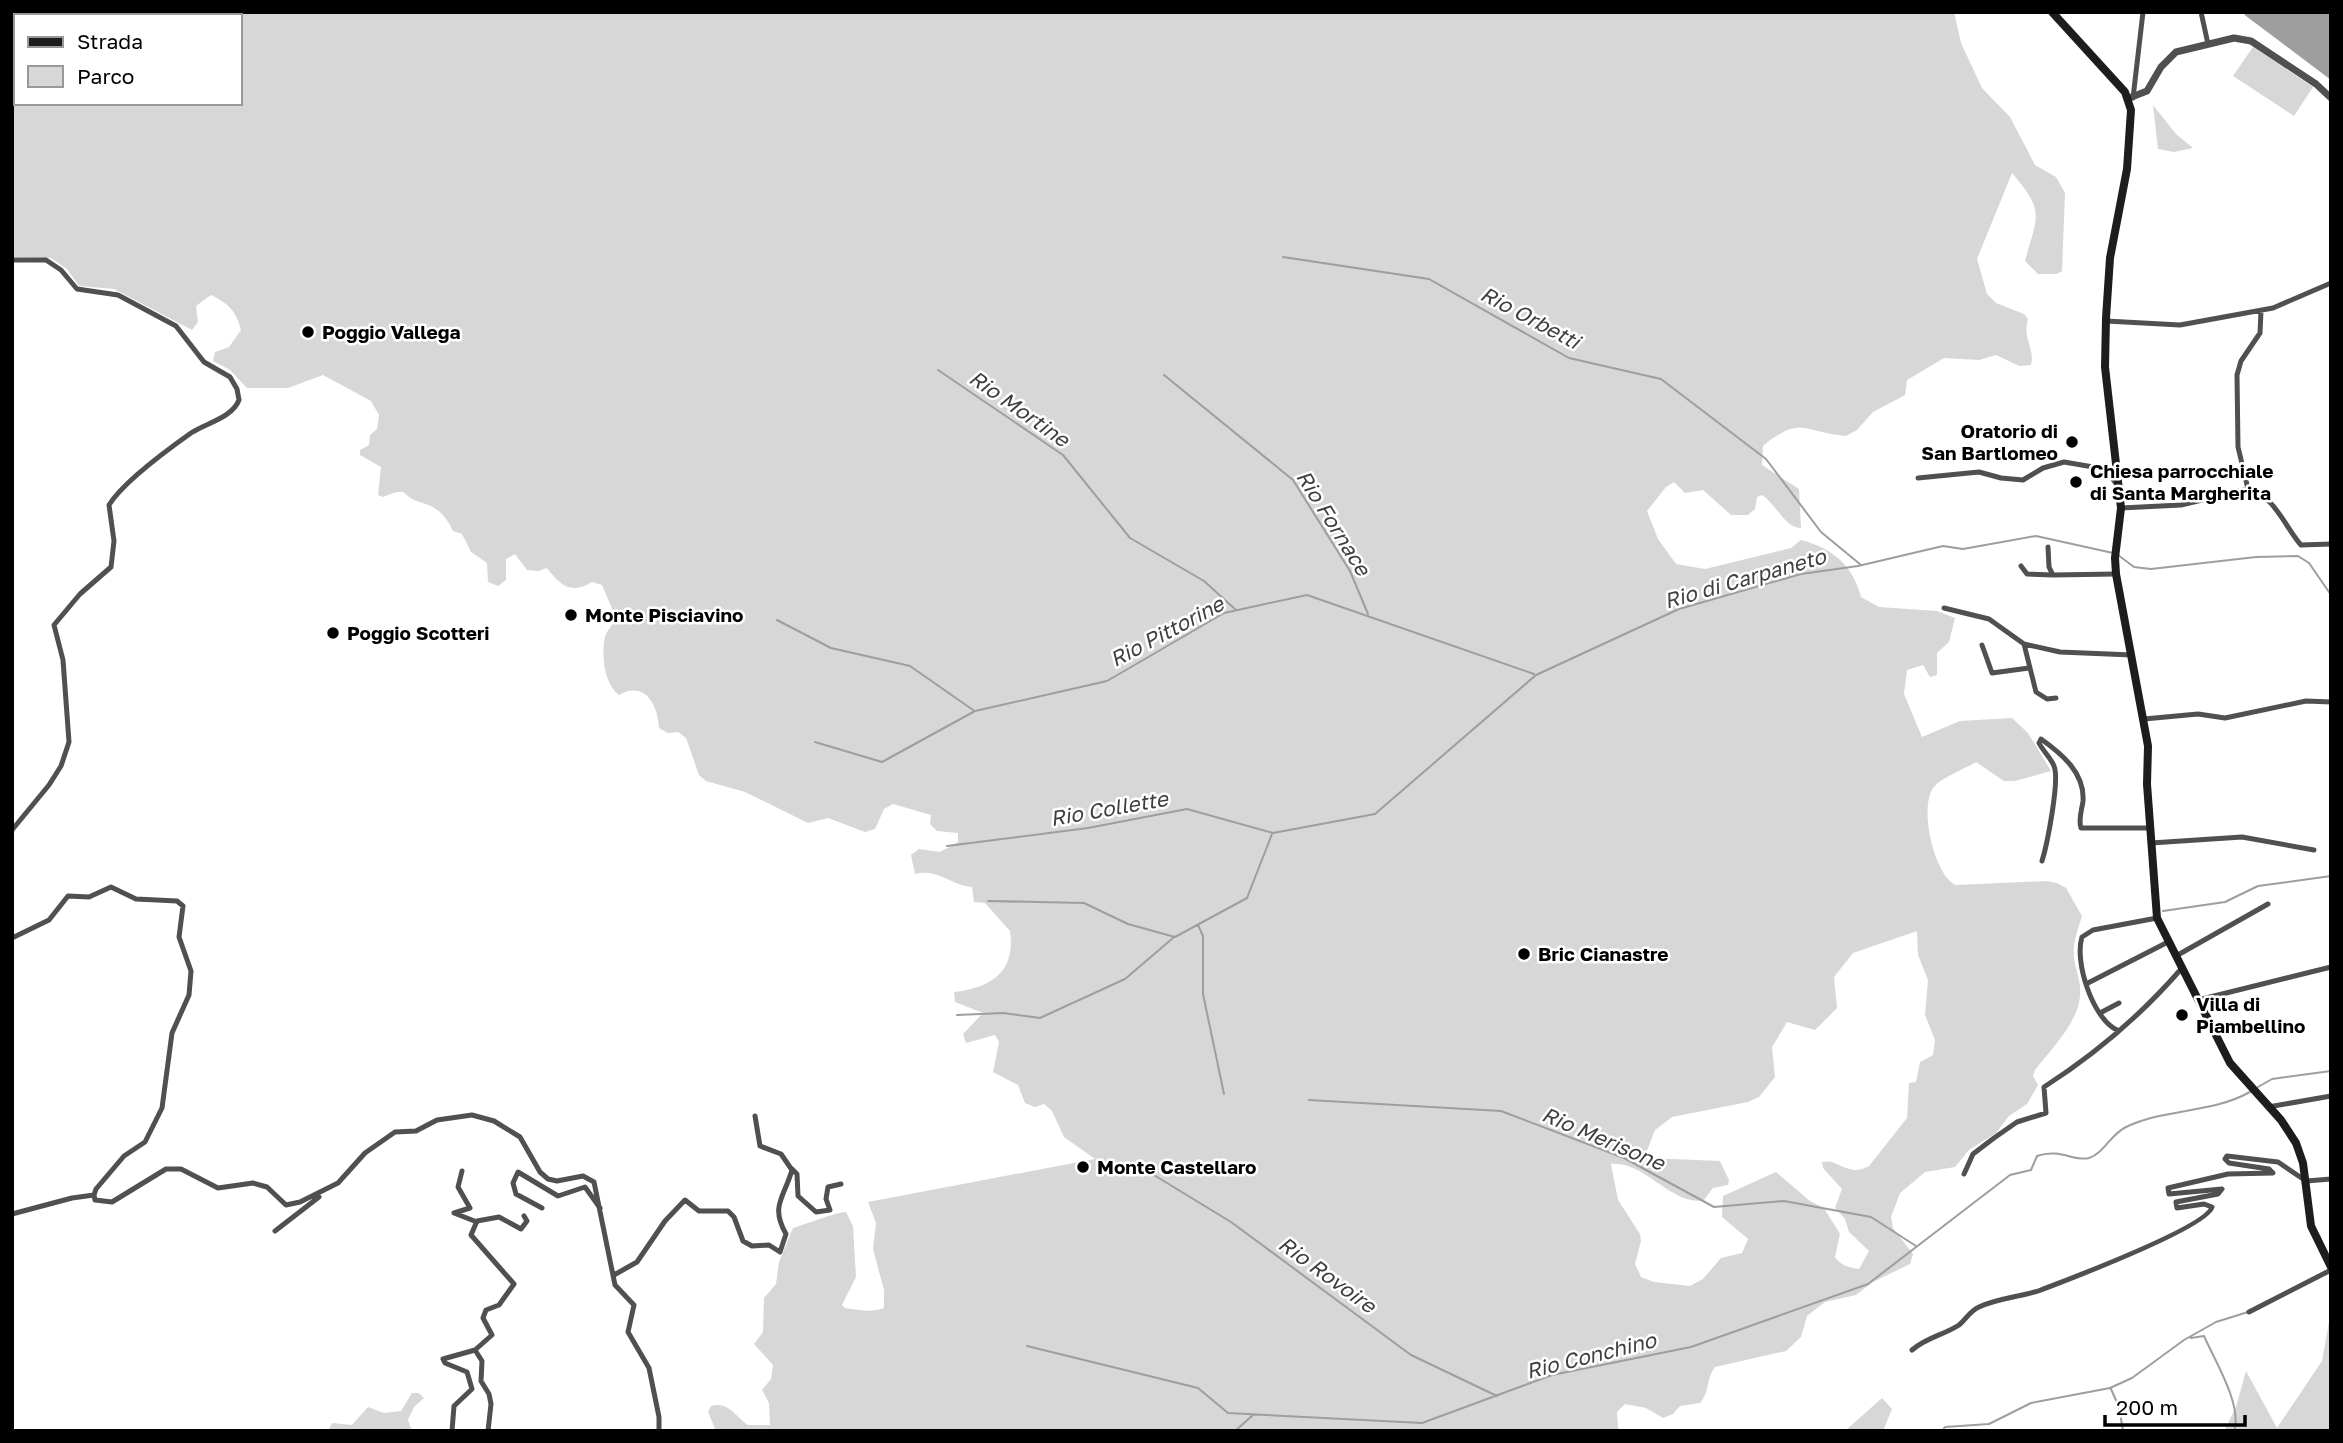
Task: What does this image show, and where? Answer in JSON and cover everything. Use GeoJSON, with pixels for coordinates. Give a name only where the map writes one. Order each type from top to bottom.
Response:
{"type":"FeatureCollection","features":[{"type":"Feature","properties":{"kind":"main road"},"geometry":{"type":"LineString","coordinates":[[2052,12],[2131,98],[2127,169],[2110,258],[2105,367],[2120,489],[2116,574],[2144,719],[2158,918],[2230,1063],[2296,1143],[2306,1181],[2311,1226],[2331,1268]]}},
{"type":"Feature","properties":{"kind":"street"},"geometry":{"type":"LineString","coordinates":[[2131,98],[2143,12]]}},
{"type":"Feature","properties":{"kind":"street"},"geometry":{"type":"LineString","coordinates":[[2201,12],[2208,44]]}},
{"type":"Feature","properties":{"kind":"street"},"geometry":{"type":"LineString","coordinates":[[2131,98],[2147,91],[2169,57],[2234,38],[2250,41],[2316,84],[2331,98]]}},
{"type":"Feature","properties":{"kind":"street"},"geometry":{"type":"LineString","coordinates":[[12,260],[46,260],[61,270],[77,289],[118,295],[176,326],[204,362],[228,375],[237,389],[239,400],[232,410],[197,429],[153,463],[109,505],[107,512],[114,541],[111,567],[80,594],[54,625],[61,650],[70,726],[66,751],[49,785],[12,830]]}},
{"type":"Feature","properties":{"kind":"street"},"geometry":{"type":"LineString","coordinates":[[2106,321],[2164,326],[2261,311],[2331,283]]}},
{"type":"Feature","properties":{"kind":"street"},"geometry":{"type":"LineString","coordinates":[[2248,489],[2239,458],[2237,375],[2241,361],[2260,332],[2261,311]]}},
{"type":"Feature","properties":{"kind":"street"},"geometry":{"type":"LineString","coordinates":[[1918,478],[1973,471],[2023,480],[2043,468],[2064,462],[2105,469],[2120,489]]}},
{"type":"Feature","properties":{"kind":"street"},"geometry":{"type":"LineString","coordinates":[[2121,508],[2181,505],[2248,489],[2260,494],[2288,522],[2301,545],[2331,544]]}},
{"type":"Feature","properties":{"kind":"street"},"geometry":{"type":"LineString","coordinates":[[2048,547],[2049,567],[2053,575]]}},
{"type":"Feature","properties":{"kind":"street"},"geometry":{"type":"LineString","coordinates":[[2021,566],[2027,574],[2116,574]]}},
{"type":"Feature","properties":{"kind":"street"},"geometry":{"type":"LineString","coordinates":[[1944,608],[1989,619],[2024,644],[2060,652],[2133,655]]}},
{"type":"Feature","properties":{"kind":"street"},"geometry":{"type":"LineString","coordinates":[[2024,644],[2036,692],[2047,699],[2056,698]]}},
{"type":"Feature","properties":{"kind":"street"},"geometry":{"type":"LineString","coordinates":[[1982,645],[1992,673],[2029,668]]}},
{"type":"Feature","properties":{"kind":"street"},"geometry":{"type":"LineString","coordinates":[[2144,719],[2198,714],[2225,718],[2306,702],[2331,702]]}},
{"type":"Feature","properties":{"kind":"street"},"geometry":{"type":"LineString","coordinates":[[2042,861],[2050,831],[2056,775],[2053,764],[2039,743],[2041,739],[2066,758],[2080,779],[2083,789],[2081,828],[2150,828]]}},
{"type":"Feature","properties":{"kind":"street"},"geometry":{"type":"LineString","coordinates":[[2151,843],[2242,837],[2314,850]]}},
{"type":"Feature","properties":{"kind":"street"},"geometry":{"type":"LineString","coordinates":[[12,938],[49,920],[68,896],[89,897],[108,887],[120,888],[136,899],[177,901],[183,906],[179,937],[191,971],[189,995],[172,1032],[162,1108],[145,1142],[124,1156],[96,1189],[95,1200],[113,1202],[166,1169],[181,1169],[218,1188],[253,1183],[267,1187],[286,1205],[323,1192]]}},
{"type":"Feature","properties":{"kind":"street"},"geometry":{"type":"LineString","coordinates":[[2176,956],[2268,904]]}},
{"type":"Feature","properties":{"kind":"street"},"geometry":{"type":"LineString","coordinates":[[2117,1030],[2106,1023],[2086,985],[2080,967],[2082,937],[2093,930],[2158,918]]}},
{"type":"Feature","properties":{"kind":"street"},"geometry":{"type":"LineString","coordinates":[[2086,985],[2168,942]]}},
{"type":"Feature","properties":{"kind":"street"},"geometry":{"type":"LineString","coordinates":[[2199,1000],[2331,967]]}},
{"type":"Feature","properties":{"kind":"street"},"geometry":{"type":"LineString","coordinates":[[1964,1174],[1973,1154],[1994,1138],[2017,1122],[2046,1113],[2044,1087],[2087,1057],[2182,968]]}},
{"type":"Feature","properties":{"kind":"street"},"geometry":{"type":"LineString","coordinates":[[2100,1013],[2119,1003]]}},
{"type":"Feature","properties":{"kind":"street"},"geometry":{"type":"LineString","coordinates":[[2268,1107],[2331,1096]]}},
{"type":"Feature","properties":{"kind":"street"},"geometry":{"type":"LineString","coordinates":[[275,1231],[338,1183],[365,1153],[395,1132],[416,1131],[437,1121],[476,1116],[502,1125],[520,1137],[540,1172],[548,1179],[557,1181],[583,1176],[592,1179],[616,1288],[634,1305],[628,1332],[649,1368],[659,1431]]}},
{"type":"Feature","properties":{"kind":"street"},"geometry":{"type":"LineString","coordinates":[[755,1116],[760,1146],[775,1150],[797,1174],[798,1196],[816,1212],[830,1210],[826,1199],[828,1187],[841,1184]]}},
{"type":"Feature","properties":{"kind":"street"},"geometry":{"type":"LineString","coordinates":[[1912,1350],[1940,1331],[1958,1325],[1981,1306],[2038,1291],[2130,1256],[2160,1238],[2189,1226],[2204,1218],[2212,1207],[2204,1204],[2177,1208],[2176,1202],[2218,1194],[2222,1189],[2169,1194],[2168,1188],[2228,1174],[2273,1173],[2269,1169],[2228,1163],[2225,1159],[2227,1156],[2278,1162],[2306,1181],[2331,1179]]}},
{"type":"Feature","properties":{"kind":"street"},"geometry":{"type":"LineString","coordinates":[[614,1275],[637,1262],[661,1227],[685,1200],[699,1211],[728,1211],[733,1215],[742,1238],[749,1245],[769,1245],[779,1253],[785,1232],[778,1220],[778,1208],[792,1169]]}},
{"type":"Feature","properties":{"kind":"street"},"geometry":{"type":"LineString","coordinates":[[462,1171],[458,1187],[470,1208],[454,1213],[477,1222],[499,1217],[521,1229],[527,1221],[524,1216]]}},
{"type":"Feature","properties":{"kind":"street"},"geometry":{"type":"LineString","coordinates":[[542,1208],[517,1197],[513,1182],[518,1172],[558,1196],[569,1190],[586,1188],[589,1197],[600,1208]]}},
{"type":"Feature","properties":{"kind":"street"},"geometry":{"type":"LineString","coordinates":[[12,1214],[94,1195]]}},
{"type":"Feature","properties":{"kind":"street"},"geometry":{"type":"LineString","coordinates":[[452,1431],[454,1406],[472,1390],[467,1372],[445,1363],[443,1359],[474,1350],[492,1335],[483,1318],[486,1310],[499,1305],[514,1285],[471,1236],[477,1222]]}},
{"type":"Feature","properties":{"kind":"street"},"geometry":{"type":"LineString","coordinates":[[2249,1312],[2331,1268]]}},
{"type":"Feature","properties":{"kind":"street"},"geometry":{"type":"LineString","coordinates":[[474,1350],[482,1361],[481,1381],[489,1394],[488,1431]]}},
{"type":"Feature","properties":{"kind":"green space"},"geometry":{"type":"Polygon","coordinates":[[[12,12],[1954,12],[1961,43],[1982,88],[2010,117],[2035,165],[2056,177],[2065,193],[2062,271],[2057,274],[2038,274],[2025,261],[2036,215],[2030,197],[2012,173],[1977,259],[1987,294],[1996,303],[2024,314],[2028,319],[2031,365],[2019,366],[1996,355],[1979,360],[1944,358],[1907,380],[1905,395],[1873,412],[1857,430],[1846,436],[1795,428],[1763,446],[1762,465],[1799,489],[1801,528],[1785,520],[1762,495],[1757,497],[1755,509],[1748,515],[1731,515],[1703,490],[1685,493],[1674,482],[1666,487],[1647,511],[1658,539],[1676,564],[1705,569],[1791,548],[1801,540],[1822,548],[1840,560],[1853,576],[1861,597],[1879,607],[1937,611],[1955,618],[1949,642],[1937,653],[1937,675],[1930,677],[1923,665],[1907,670],[1904,694],[1922,737],[1960,721],[2012,718],[2028,733],[2051,771],[2015,781],[2004,781],[1976,762],[1941,781],[1933,788],[1929,798],[1928,825],[1935,855],[1947,878],[1955,885],[2047,881],[2066,888],[2082,916],[2074,952],[2080,988],[2078,1006],[2063,1035],[2035,1070],[2033,1076],[2038,1085],[2027,1104],[2009,1116],[1996,1133],[1969,1150],[1955,1167],[1925,1172],[1900,1193],[1891,1217],[1893,1228],[1913,1254],[1910,1264],[1873,1282],[1856,1295],[1825,1302],[1807,1316],[1801,1337],[1786,1351],[1715,1367],[1700,1403],[1680,1406],[1673,1414],[1663,1418],[1646,1408],[1625,1404],[1617,1412],[1618,1428],[1624,1431],[716,1431],[708,1412],[711,1406],[717,1405],[727,1407],[748,1425],[770,1425],[769,1403],[762,1390],[771,1379],[773,1365],[754,1344],[763,1332],[764,1298],[776,1284],[779,1262],[793,1228],[846,1212],[853,1226],[856,1277],[842,1305],[845,1308],[879,1310],[884,1308],[884,1290],[873,1249],[876,1223],[868,1202],[1095,1159],[1064,1137],[1052,1111],[1044,1104],[1035,1107],[1025,1103],[1018,1085],[993,1072],[999,1042],[995,1035],[966,1043],[963,1034],[983,1013],[955,1002],[954,992],[990,982],[1005,967],[1011,945],[1010,931],[985,903],[974,902],[972,887],[931,873],[915,874],[911,855],[919,849],[940,852],[958,842],[958,833],[937,831],[930,824],[931,815],[893,804],[884,809],[875,829],[865,832],[828,818],[808,823],[745,792],[706,781],[699,775],[686,738],[678,732],[668,733],[659,728],[656,711],[648,697],[636,691],[619,695],[610,684],[605,669],[604,644],[606,634],[616,618],[602,585],[592,582],[578,588],[566,586],[547,568],[527,570],[515,554],[506,559],[506,580],[498,586],[488,582],[487,563],[471,552],[462,534],[453,531],[440,512],[401,492],[383,497],[378,495],[381,467],[360,455],[360,450],[369,445],[370,435],[377,429],[379,415],[371,401],[323,375],[288,388],[247,388],[230,370],[213,361],[215,352],[229,347],[241,330],[237,318],[222,301],[211,295],[196,306],[198,322],[192,330],[114,289],[79,286],[67,269],[51,258],[12,257],[12,12]],[[1917,931],[1853,953],[1834,977],[1837,1008],[1815,1030],[1787,1022],[1772,1047],[1775,1077],[1759,1097],[1748,1102],[1672,1117],[1655,1130],[1645,1156],[1720,1161],[1729,1180],[1728,1185],[1713,1188],[1704,1200],[1692,1200],[1670,1191],[1636,1169],[1611,1164],[1618,1200],[1640,1234],[1641,1241],[1635,1264],[1641,1277],[1654,1282],[1690,1286],[1703,1279],[1721,1258],[1742,1253],[1748,1239],[1722,1217],[1723,1196],[1776,1172],[1810,1201],[1824,1208],[1840,1234],[1835,1257],[1846,1266],[1859,1269],[1869,1251],[1849,1232],[1845,1219],[1835,1208],[1842,1189],[1823,1168],[1822,1162],[1855,1170],[1869,1166],[1907,1118],[1909,1083],[1916,1082],[1920,1062],[1933,1055],[1935,1040],[1925,1015],[1928,980],[1918,955],[1917,931]]]}},
{"type":"Feature","properties":{"kind":"green space"},"geometry":{"type":"Polygon","coordinates":[[[2253,47],[2313,87],[2294,116],[2233,76],[2253,47]]]}},
{"type":"Feature","properties":{"kind":"green space"},"geometry":{"type":"Polygon","coordinates":[[[2153,105],[2176,134],[2193,148],[2174,152],[2158,149],[2153,105]]]}},
{"type":"Feature","properties":{"kind":"green space"},"geometry":{"type":"Polygon","coordinates":[[[2329,1322],[2331,1431],[2224,1431],[2236,1407],[2246,1371],[2277,1428],[2322,1361],[2329,1322]]]}},
{"type":"Feature","properties":{"kind":"green space"},"geometry":{"type":"Polygon","coordinates":[[[412,1393],[419,1393],[424,1398],[414,1407],[408,1420],[412,1431],[328,1431],[332,1423],[352,1425],[368,1407],[384,1413],[401,1411],[412,1393]]]}},
{"type":"Feature","properties":{"kind":"green space"},"geometry":{"type":"Polygon","coordinates":[[[1882,1398],[1892,1409],[1883,1431],[1845,1431],[1882,1398]]]}},
{"type":"Feature","properties":{"kind":"shaded area"},"geometry":{"type":"Polygon","coordinates":[[[2242,12],[2331,12],[2331,80],[2246,16],[2242,12]]]}},
{"type":"Feature","properties":{"kind":"waterway","name":"Rio Orbetti"},"geometry":{"type":"LineString","coordinates":[[1283,257],[1429,279],[1569,358],[1661,379],[1766,459],[1821,532],[1861,565]]}},
{"type":"Feature","properties":{"kind":"waterway","name":"Rio Mortine"},"geometry":{"type":"LineString","coordinates":[[938,370],[1063,455],[1130,538],[1204,581],[1236,610]]}},
{"type":"Feature","properties":{"kind":"waterway","name":"Rio Fornace"},"geometry":{"type":"LineString","coordinates":[[1164,375],[1293,480],[1350,571],[1368,614]]}},
{"type":"Feature","properties":{"kind":"waterway","name":"Rio di Carpaneto"},"geometry":{"type":"LineString","coordinates":[[947,846],[1088,828],[1187,809],[1273,833],[1375,814],[1536,675],[1679,609],[1801,574],[1858,566],[1943,546],[1963,549],[2036,536],[2113,553]]}},
{"type":"Feature","properties":{"kind":"waterway","name":"Rio di Carpaneto"},"geometry":{"type":"LineString","coordinates":[[2118,555],[2134,567],[2151,569],[2256,557],[2298,556],[2309,563],[2331,595]]}},
{"type":"Feature","properties":{"kind":"waterway","name":"Rio Pittorine"},"geometry":{"type":"LineString","coordinates":[[815,742],[882,762],[975,711],[1107,681],[1224,613],[1307,595],[1534,674]]}},
{"type":"Feature","properties":{"kind":"waterway"},"geometry":{"type":"LineString","coordinates":[[777,620],[831,648],[910,666],[973,710]]}},
{"type":"Feature","properties":{"kind":"waterway","name":"Rio di Carpaneto"},"geometry":{"type":"LineString","coordinates":[[988,901],[1084,903],[1128,924],[1175,937],[1247,898],[1272,834]]}},
{"type":"Feature","properties":{"kind":"waterway"},"geometry":{"type":"LineString","coordinates":[[2163,911],[2225,902],[2258,886],[2331,876]]}},
{"type":"Feature","properties":{"kind":"waterway"},"geometry":{"type":"LineString","coordinates":[[1198,925],[1203,936],[1203,994],[1224,1094]]}},
{"type":"Feature","properties":{"kind":"waterway","name":"Rio di Carpaneto"},"geometry":{"type":"LineString","coordinates":[[957,1015],[1003,1013],[1040,1018],[1125,979],[1173,938]]}},
{"type":"Feature","properties":{"kind":"waterway"},"geometry":{"type":"LineString","coordinates":[[2258,1087],[2272,1079],[2331,1071]]}},
{"type":"Feature","properties":{"kind":"waterway","name":"Rio Conchino"},"geometry":{"type":"LineString","coordinates":[[1027,1346],[1198,1388],[1228,1413],[1422,1423],[1552,1375],[1691,1347],[1868,1284],[2010,1175],[2031,1170],[2037,1156],[2060,1154],[2089,1158],[2126,1127],[2157,1117],[2219,1104],[2250,1092]]}},
{"type":"Feature","properties":{"kind":"waterway","name":"Rio Merisone"},"geometry":{"type":"LineString","coordinates":[[1309,1100],[1501,1111],[1624,1158],[1714,1207],[1784,1201],[1871,1217],[1916,1246]]}},
{"type":"Feature","properties":{"kind":"waterway","name":"Rio Rovoire"},"geometry":{"type":"LineString","coordinates":[[1144,1169],[1231,1222],[1411,1355],[1497,1396]]}},
{"type":"Feature","properties":{"kind":"waterway"},"geometry":{"type":"LineString","coordinates":[[1942,1431],[1945,1427],[1989,1424],[2031,1403],[2110,1388],[2132,1378],[2184,1340],[2216,1322],[2248,1312]]}},
{"type":"Feature","properties":{"kind":"waterway"},"geometry":{"type":"LineString","coordinates":[[2191,1338],[2204,1336],[2220,1370],[2235,1409],[2234,1431]]}},
{"type":"Feature","properties":{"kind":"waterway"},"geometry":{"type":"LineString","coordinates":[[2111,1389],[2119,1407],[2123,1431]]}},
{"type":"Feature","properties":{"kind":"waterway"},"geometry":{"type":"LineString","coordinates":[[1235,1431],[1253,1415]]}},
{"type":"Feature","properties":{"kind":"place","name":"Poggio Vallega"},"geometry":{"type":"Point","coordinates":[308,332]}},
{"type":"Feature","properties":{"kind":"place","name":"Oratorio di San Bartlomeo"},"geometry":{"type":"Point","coordinates":[2072,442]}},
{"type":"Feature","properties":{"kind":"place","name":"Chiesa parrocchiale di Santa Margherita"},"geometry":{"type":"Point","coordinates":[2076,482]}},
{"type":"Feature","properties":{"kind":"place","name":"Monte Pisciavino"},"geometry":{"type":"Point","coordinates":[571,615]}},
{"type":"Feature","properties":{"kind":"place","name":"Poggio Scotteri"},"geometry":{"type":"Point","coordinates":[333,633]}},
{"type":"Feature","properties":{"kind":"place","name":"Bric Cianastre"},"geometry":{"type":"Point","coordinates":[1524,954]}},
{"type":"Feature","properties":{"kind":"place","name":"Villa di Piambellino"},"geometry":{"type":"Point","coordinates":[2182,1015]}},
{"type":"Feature","properties":{"kind":"place","name":"Monte Castellaro"},"geometry":{"type":"Point","coordinates":[1083,1167]}},
{"type":"Feature","properties":{"kind":"water label","name":"Rio Collette"},"geometry":{"type":"Point","coordinates":[1109,809]}}]}
